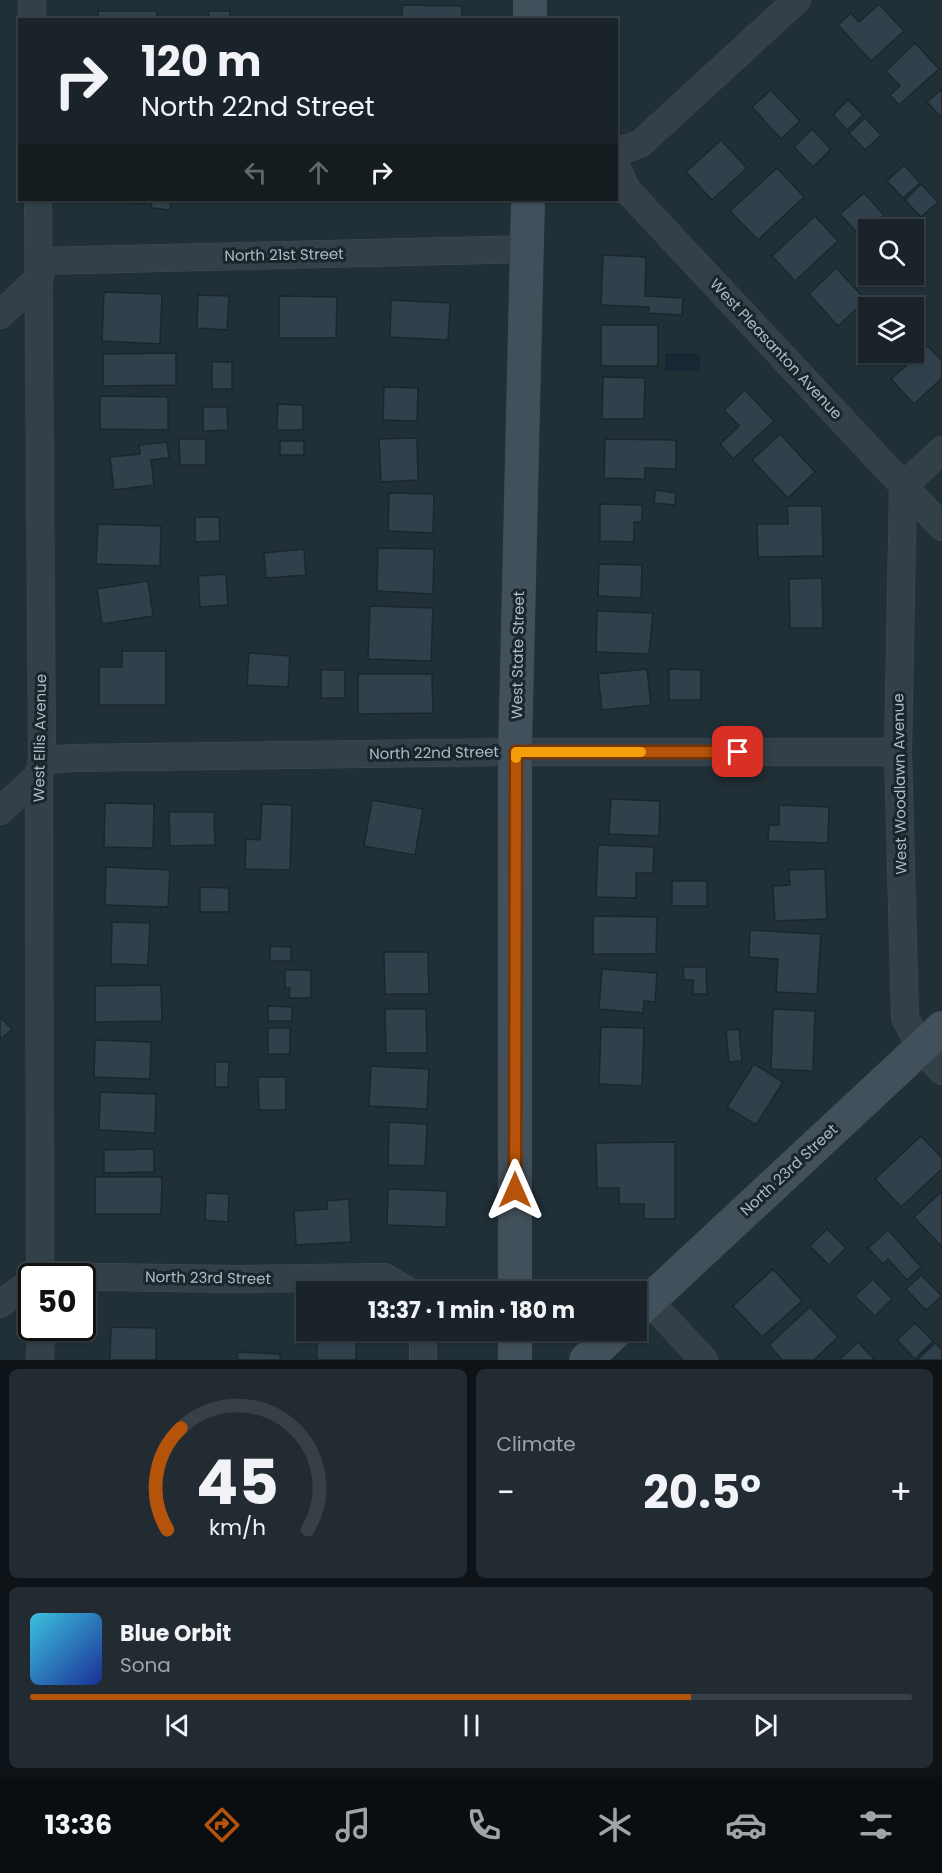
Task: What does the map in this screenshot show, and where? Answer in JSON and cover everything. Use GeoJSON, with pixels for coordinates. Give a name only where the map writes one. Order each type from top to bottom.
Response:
{"type":"FeatureCollection","features":[{"type":"Feature","properties":{"kind":"main road"},"geometry":{"type":"LineString","coordinates":[[530,0],[530,18]]}},
{"type":"Feature","properties":{"kind":"main road","name":"West State Street"},"geometry":{"type":"LineString","coordinates":[[515,1281],[516,752],[528,201]]}},
{"type":"Feature","properties":{"kind":"main road","name":"North 23rd Street"},"geometry":{"type":"LineString","coordinates":[[647,1303],[935,1049]]}},
{"type":"Feature","properties":{"kind":"main road"},"geometry":{"type":"LineString","coordinates":[[515,1341],[515,1360]]}},
{"type":"Feature","properties":{"kind":"main road"},"geometry":{"type":"LineString","coordinates":[[586,1360],[606,1341]]}},
{"type":"Feature","properties":{"kind":"street"},"geometry":{"type":"LineString","coordinates":[[32,0],[32,18]]}},
{"type":"Feature","properties":{"kind":"street"},"geometry":{"type":"LineString","coordinates":[[618,151],[640,144],[794,1]]}},
{"type":"Feature","properties":{"kind":"street","name":"West Pleasanton Avenue"},"geometry":{"type":"LineString","coordinates":[[618,171],[627,190],[942,527]]}},
{"type":"Feature","properties":{"kind":"street","name":"West Ellis Avenue"},"geometry":{"type":"LineString","coordinates":[[37,1263],[41,768],[38,201]]}},
{"type":"Feature","properties":{"kind":"street","name":"North 21st Street"},"geometry":{"type":"LineString","coordinates":[[40,269],[527,249]]}},
{"type":"Feature","properties":{"kind":"street"},"geometry":{"type":"LineString","coordinates":[[0,315],[40,269]]}},
{"type":"Feature","properties":{"kind":"street"},"geometry":{"type":"LineString","coordinates":[[903,486],[942,450]]}},
{"type":"Feature","properties":{"kind":"street","name":"West Woodlawn Avenue"},"geometry":{"type":"LineString","coordinates":[[903,486],[898,752],[905,1018],[935,1049]]}},
{"type":"Feature","properties":{"kind":"street","name":"North 22nd Street"},"geometry":{"type":"LineString","coordinates":[[41,768],[72,758],[516,752],[898,752]]}},
{"type":"Feature","properties":{"kind":"street"},"geometry":{"type":"LineString","coordinates":[[0,811],[41,768]]}},
{"type":"Feature","properties":{"kind":"street","name":"North 23rd Street"},"geometry":{"type":"LineString","coordinates":[[96,1278],[384,1277],[391,1281]]}},
{"type":"Feature","properties":{"kind":"street"},"geometry":{"type":"LineString","coordinates":[[0,1304],[18,1291]]}},
{"type":"Feature","properties":{"kind":"street"},"geometry":{"type":"LineString","coordinates":[[647,1310],[704,1360]]}},
{"type":"Feature","properties":{"kind":"street"},"geometry":{"type":"LineString","coordinates":[[40,1341],[40,1360]]}},
{"type":"Feature","properties":{"kind":"street"},"geometry":{"type":"LineString","coordinates":[[423,1341],[423,1360]]}},
{"type":"Feature","properties":{"kind":"water"},"geometry":{"type":"Polygon","coordinates":[[[665,353],[700,354],[700,371],[665,371],[665,353]]]}},
{"type":"Feature","properties":{"kind":"building"},"geometry":{"type":"Polygon","coordinates":[[[879,4],[904,31],[871,61],[838,25],[851,13],[859,22],[879,4]]]}},
{"type":"Feature","properties":{"kind":"building"},"geometry":{"type":"Polygon","coordinates":[[[402,5],[462,6],[462,18],[402,18],[402,5]]]}},
{"type":"Feature","properties":{"kind":"building"},"geometry":{"type":"Polygon","coordinates":[[[98,11],[157,11],[157,18],[98,18],[98,11]]]}},
{"type":"Feature","properties":{"kind":"building"},"geometry":{"type":"Polygon","coordinates":[[[209,11],[230,11],[230,18],[209,18],[209,11]]]}},
{"type":"Feature","properties":{"kind":"building"},"geometry":{"type":"Polygon","coordinates":[[[915,43],[939,69],[899,105],[890,95],[900,86],[886,71],[915,43]]]}},
{"type":"Feature","properties":{"kind":"building"},"geometry":{"type":"Polygon","coordinates":[[[942,89],[942,118],[927,102],[942,89]]]}},
{"type":"Feature","properties":{"kind":"building"},"geometry":{"type":"Polygon","coordinates":[[[771,90],[800,121],[781,139],[752,107],[771,90]]]}},
{"type":"Feature","properties":{"kind":"building"},"geometry":{"type":"Polygon","coordinates":[[[848,100],[863,115],[847,130],[833,115],[848,100]]]}},
{"type":"Feature","properties":{"kind":"building"},"geometry":{"type":"Polygon","coordinates":[[[865,118],[881,135],[865,150],[849,133],[865,118]]]}},
{"type":"Feature","properties":{"kind":"building"},"geometry":{"type":"Polygon","coordinates":[[[812,129],[831,149],[813,167],[794,147],[812,129]]]}},
{"type":"Feature","properties":{"kind":"building"},"geometry":{"type":"Polygon","coordinates":[[[721,140],[747,168],[712,200],[686,172],[721,140]]]}},
{"type":"Feature","properties":{"kind":"building"},"geometry":{"type":"Polygon","coordinates":[[[904,165],[920,183],[903,198],[887,181],[904,165]]]}},
{"type":"Feature","properties":{"kind":"building"},"geometry":{"type":"Polygon","coordinates":[[[777,168],[804,197],[758,240],[730,211],[777,168]]]}},
{"type":"Feature","properties":{"kind":"building"},"geometry":{"type":"Polygon","coordinates":[[[921,184],[938,202],[921,217],[905,200],[921,184]]]}},
{"type":"Feature","properties":{"kind":"building"},"geometry":{"type":"Polygon","coordinates":[[[864,193],[884,215],[879,219],[858,219],[858,234],[840,214],[864,193]]]}},
{"type":"Feature","properties":{"kind":"building"},"geometry":{"type":"Polygon","coordinates":[[[147,201],[147,204],[100,202],[147,201]]]}},
{"type":"Feature","properties":{"kind":"building"},"geometry":{"type":"Polygon","coordinates":[[[152,201],[171,201],[170,210],[151,208],[152,201]]]}},
{"type":"Feature","properties":{"kind":"building"},"geometry":{"type":"Polygon","coordinates":[[[815,216],[838,241],[795,281],[772,256],[815,216]]]}},
{"type":"Feature","properties":{"kind":"building"},"geometry":{"type":"Polygon","coordinates":[[[603,255],[646,257],[645,296],[683,298],[682,315],[648,313],[649,307],[601,305],[603,255]]]}},
{"type":"Feature","properties":{"kind":"building"},"geometry":{"type":"Polygon","coordinates":[[[836,268],[863,297],[858,297],[858,307],[838,326],[809,294],[836,268]]]}},
{"type":"Feature","properties":{"kind":"building"},"geometry":{"type":"Polygon","coordinates":[[[104,292],[162,294],[160,344],[102,341],[104,292]]]}},
{"type":"Feature","properties":{"kind":"building"},"geometry":{"type":"Polygon","coordinates":[[[198,295],[229,296],[227,330],[197,328],[198,295]]]}},
{"type":"Feature","properties":{"kind":"building"},"geometry":{"type":"Polygon","coordinates":[[[279,296],[337,297],[336,338],[279,338],[279,296]]]}},
{"type":"Feature","properties":{"kind":"building"},"geometry":{"type":"Polygon","coordinates":[[[391,300],[450,303],[448,340],[390,337],[391,300]]]}},
{"type":"Feature","properties":{"kind":"building"},"geometry":{"type":"Polygon","coordinates":[[[601,325],[658,325],[658,366],[601,366],[601,325]]]}},
{"type":"Feature","properties":{"kind":"building"},"geometry":{"type":"Polygon","coordinates":[[[928,346],[942,361],[942,378],[914,404],[891,379],[909,363],[924,363],[924,350],[928,346]]]}},
{"type":"Feature","properties":{"kind":"building"},"geometry":{"type":"Polygon","coordinates":[[[176,353],[176,385],[103,386],[103,354],[176,353]]]}},
{"type":"Feature","properties":{"kind":"building"},"geometry":{"type":"Polygon","coordinates":[[[212,362],[232,362],[232,389],[212,389],[212,362]]]}},
{"type":"Feature","properties":{"kind":"building"},"geometry":{"type":"Polygon","coordinates":[[[603,377],[645,378],[644,419],[602,419],[603,377]]]}},
{"type":"Feature","properties":{"kind":"building"},"geometry":{"type":"Polygon","coordinates":[[[384,387],[418,388],[417,421],[383,420],[384,387]]]}},
{"type":"Feature","properties":{"kind":"building"},"geometry":{"type":"Polygon","coordinates":[[[745,390],[774,421],[733,459],[720,444],[739,426],[724,410],[745,390]]]}},
{"type":"Feature","properties":{"kind":"building"},"geometry":{"type":"Polygon","coordinates":[[[100,396],[168,397],[168,430],[100,429],[100,396]]]}},
{"type":"Feature","properties":{"kind":"building"},"geometry":{"type":"Polygon","coordinates":[[[278,404],[303,405],[303,430],[277,430],[278,404]]]}},
{"type":"Feature","properties":{"kind":"building"},"geometry":{"type":"Polygon","coordinates":[[[203,407],[227,407],[228,430],[203,431],[203,407]]]}},
{"type":"Feature","properties":{"kind":"building"},"geometry":{"type":"Polygon","coordinates":[[[780,434],[815,472],[788,498],[752,460],[780,434]]]}},
{"type":"Feature","properties":{"kind":"building"},"geometry":{"type":"Polygon","coordinates":[[[417,438],[418,480],[381,482],[379,439],[417,438]]]}},
{"type":"Feature","properties":{"kind":"building"},"geometry":{"type":"Polygon","coordinates":[[[179,439],[206,439],[206,465],[180,465],[179,439]]]}},
{"type":"Feature","properties":{"kind":"building"},"geometry":{"type":"Polygon","coordinates":[[[605,439],[676,440],[676,469],[645,468],[645,479],[604,478],[605,439]]]}},
{"type":"Feature","properties":{"kind":"building"},"geometry":{"type":"Polygon","coordinates":[[[280,441],[304,441],[304,455],[280,455],[280,441]]]}},
{"type":"Feature","properties":{"kind":"building"},"geometry":{"type":"Polygon","coordinates":[[[167,442],[169,458],[151,460],[154,485],[114,490],[110,457],[140,454],[139,445],[167,442]]]}},
{"type":"Feature","properties":{"kind":"building"},"geometry":{"type":"Polygon","coordinates":[[[655,490],[676,493],[675,505],[654,503],[655,490]]]}},
{"type":"Feature","properties":{"kind":"building"},"geometry":{"type":"Polygon","coordinates":[[[389,493],[434,494],[433,533],[388,531],[389,493]]]}},
{"type":"Feature","properties":{"kind":"building"},"geometry":{"type":"Polygon","coordinates":[[[600,504],[642,505],[642,522],[634,522],[634,542],[600,541],[600,504]]]}},
{"type":"Feature","properties":{"kind":"building"},"geometry":{"type":"Polygon","coordinates":[[[787,506],[822,506],[823,556],[758,557],[757,524],[788,524],[787,506]]]}},
{"type":"Feature","properties":{"kind":"building"},"geometry":{"type":"Polygon","coordinates":[[[195,517],[219,517],[220,541],[195,542],[195,517]]]}},
{"type":"Feature","properties":{"kind":"building"},"geometry":{"type":"Polygon","coordinates":[[[98,524],[161,526],[160,566],[96,564],[98,524]]]}},
{"type":"Feature","properties":{"kind":"building"},"geometry":{"type":"Polygon","coordinates":[[[378,548],[434,549],[433,594],[377,591],[378,548]]]}},
{"type":"Feature","properties":{"kind":"building"},"geometry":{"type":"Polygon","coordinates":[[[304,549],[306,575],[266,578],[264,553],[304,549]]]}},
{"type":"Feature","properties":{"kind":"building"},"geometry":{"type":"Polygon","coordinates":[[[599,564],[642,565],[641,598],[598,596],[599,564]]]}},
{"type":"Feature","properties":{"kind":"building"},"geometry":{"type":"Polygon","coordinates":[[[226,574],[228,605],[200,607],[198,576],[226,574]]]}},
{"type":"Feature","properties":{"kind":"building"},"geometry":{"type":"Polygon","coordinates":[[[822,578],[823,628],[790,628],[789,579],[822,578]]]}},
{"type":"Feature","properties":{"kind":"building"},"geometry":{"type":"Polygon","coordinates":[[[148,581],[153,616],[102,624],[97,589],[148,581]]]}},
{"type":"Feature","properties":{"kind":"building"},"geometry":{"type":"Polygon","coordinates":[[[370,606],[433,608],[431,661],[368,659],[370,606]]]}},
{"type":"Feature","properties":{"kind":"building"},"geometry":{"type":"Polygon","coordinates":[[[597,611],[653,613],[649,654],[596,652],[597,611]]]}},
{"type":"Feature","properties":{"kind":"building"},"geometry":{"type":"Polygon","coordinates":[[[122,651],[166,651],[166,705],[99,705],[99,667],[122,667],[122,651]]]}},
{"type":"Feature","properties":{"kind":"building"},"geometry":{"type":"Polygon","coordinates":[[[249,653],[290,656],[288,687],[247,685],[249,653]]]}},
{"type":"Feature","properties":{"kind":"building"},"geometry":{"type":"Polygon","coordinates":[[[647,669],[651,705],[602,710],[598,674],[647,669]]]}},
{"type":"Feature","properties":{"kind":"building"},"geometry":{"type":"Polygon","coordinates":[[[669,669],[701,670],[701,700],[669,700],[669,669]]]}},
{"type":"Feature","properties":{"kind":"building"},"geometry":{"type":"Polygon","coordinates":[[[321,670],[345,670],[345,698],[321,698],[321,670]]]}},
{"type":"Feature","properties":{"kind":"building"},"geometry":{"type":"Polygon","coordinates":[[[358,674],[432,674],[433,713],[358,714],[358,674]]]}},
{"type":"Feature","properties":{"kind":"building"},"geometry":{"type":"Polygon","coordinates":[[[611,799],[660,801],[659,836],[609,834],[611,799]]]}},
{"type":"Feature","properties":{"kind":"building"},"geometry":{"type":"Polygon","coordinates":[[[372,800],[423,809],[415,855],[364,846],[372,800]]]}},
{"type":"Feature","properties":{"kind":"building"},"geometry":{"type":"Polygon","coordinates":[[[105,803],[154,804],[153,848],[104,847],[105,803]]]}},
{"type":"Feature","properties":{"kind":"building"},"geometry":{"type":"Polygon","coordinates":[[[262,804],[292,805],[290,870],[245,869],[246,839],[260,840],[262,804]]]}},
{"type":"Feature","properties":{"kind":"building"},"geometry":{"type":"Polygon","coordinates":[[[779,805],[829,807],[828,843],[768,841],[769,825],[779,825],[779,805]]]}},
{"type":"Feature","properties":{"kind":"building"},"geometry":{"type":"Polygon","coordinates":[[[169,812],[214,812],[215,845],[170,846],[169,812]]]}},
{"type":"Feature","properties":{"kind":"building"},"geometry":{"type":"Polygon","coordinates":[[[598,845],[654,847],[653,873],[636,873],[636,898],[596,897],[598,845]]]}},
{"type":"Feature","properties":{"kind":"building"},"geometry":{"type":"Polygon","coordinates":[[[106,867],[170,870],[168,907],[105,905],[106,867]]]}},
{"type":"Feature","properties":{"kind":"building"},"geometry":{"type":"Polygon","coordinates":[[[825,869],[827,919],[775,921],[773,886],[790,885],[789,870],[825,869]]]}},
{"type":"Feature","properties":{"kind":"building"},"geometry":{"type":"Polygon","coordinates":[[[672,881],[707,881],[707,906],[672,906],[672,881]]]}},
{"type":"Feature","properties":{"kind":"building"},"geometry":{"type":"Polygon","coordinates":[[[200,887],[229,888],[229,912],[200,912],[200,887]]]}},
{"type":"Feature","properties":{"kind":"building"},"geometry":{"type":"Polygon","coordinates":[[[593,916],[657,917],[656,954],[593,954],[593,916]]]}},
{"type":"Feature","properties":{"kind":"building"},"geometry":{"type":"Polygon","coordinates":[[[112,922],[150,923],[148,965],[111,964],[112,922]]]}},
{"type":"Feature","properties":{"kind":"building"},"geometry":{"type":"Polygon","coordinates":[[[750,930],[821,934],[817,994],[776,992],[778,959],[749,957],[750,930]]]}},
{"type":"Feature","properties":{"kind":"building"},"geometry":{"type":"Polygon","coordinates":[[[270,946],[291,947],[291,961],[270,961],[270,946]]]}},
{"type":"Feature","properties":{"kind":"building"},"geometry":{"type":"Polygon","coordinates":[[[384,952],[428,952],[429,994],[385,994],[384,952]]]}},
{"type":"Feature","properties":{"kind":"building"},"geometry":{"type":"Polygon","coordinates":[[[683,967],[706,967],[707,994],[693,994],[693,980],[684,980],[683,967]]]}},
{"type":"Feature","properties":{"kind":"building"},"geometry":{"type":"Polygon","coordinates":[[[602,969],[657,973],[655,1002],[644,1001],[643,1013],[599,1009],[602,969]]]}},
{"type":"Feature","properties":{"kind":"building"},"geometry":{"type":"Polygon","coordinates":[[[285,970],[311,970],[311,998],[289,998],[290,988],[285,988],[285,970]]]}},
{"type":"Feature","properties":{"kind":"building"},"geometry":{"type":"Polygon","coordinates":[[[161,985],[162,1021],[95,1022],[95,986],[161,985]]]}},
{"type":"Feature","properties":{"kind":"building"},"geometry":{"type":"Polygon","coordinates":[[[268,1006],[292,1007],[292,1021],[268,1021],[268,1006]]]}},
{"type":"Feature","properties":{"kind":"building"},"geometry":{"type":"Polygon","coordinates":[[[385,1009],[426,1009],[427,1053],[386,1053],[385,1009]]]}},
{"type":"Feature","properties":{"kind":"building"},"geometry":{"type":"Polygon","coordinates":[[[773,1009],[815,1011],[813,1071],[771,1069],[773,1009]]]}},
{"type":"Feature","properties":{"kind":"building"},"geometry":{"type":"Polygon","coordinates":[[[0,1017],[12,1029],[0,1040],[0,1017]]]}},
{"type":"Feature","properties":{"kind":"building"},"geometry":{"type":"Polygon","coordinates":[[[601,1027],[644,1028],[642,1086],[599,1084],[601,1027]]]}},
{"type":"Feature","properties":{"kind":"building"},"geometry":{"type":"Polygon","coordinates":[[[268,1028],[290,1028],[290,1054],[268,1054],[268,1028]]]}},
{"type":"Feature","properties":{"kind":"building"},"geometry":{"type":"Polygon","coordinates":[[[739,1029],[742,1061],[729,1062],[726,1030],[739,1029]]]}},
{"type":"Feature","properties":{"kind":"building"},"geometry":{"type":"Polygon","coordinates":[[[95,1040],[151,1042],[150,1079],[94,1077],[95,1040]]]}},
{"type":"Feature","properties":{"kind":"building"},"geometry":{"type":"Polygon","coordinates":[[[215,1062],[229,1062],[228,1087],[215,1087],[215,1062]]]}},
{"type":"Feature","properties":{"kind":"building"},"geometry":{"type":"Polygon","coordinates":[[[754,1064],[783,1082],[756,1125],[727,1107],[754,1064]]]}},
{"type":"Feature","properties":{"kind":"building"},"geometry":{"type":"Polygon","coordinates":[[[371,1066],[429,1069],[427,1109],[369,1106],[371,1066]]]}},
{"type":"Feature","properties":{"kind":"building"},"geometry":{"type":"Polygon","coordinates":[[[258,1077],[286,1077],[286,1110],[259,1110],[258,1077]]]}},
{"type":"Feature","properties":{"kind":"building"},"geometry":{"type":"Polygon","coordinates":[[[100,1092],[156,1094],[155,1133],[99,1130],[100,1092]]]}},
{"type":"Feature","properties":{"kind":"building"},"geometry":{"type":"Polygon","coordinates":[[[389,1122],[427,1124],[425,1166],[388,1165],[389,1122]]]}},
{"type":"Feature","properties":{"kind":"building"},"geometry":{"type":"Polygon","coordinates":[[[921,1136],[942,1158],[942,1169],[901,1207],[875,1179],[921,1136]]]}},
{"type":"Feature","properties":{"kind":"building"},"geometry":{"type":"Polygon","coordinates":[[[675,1142],[675,1219],[644,1219],[644,1204],[619,1204],[619,1188],[597,1188],[596,1143],[675,1142]]]}},
{"type":"Feature","properties":{"kind":"building"},"geometry":{"type":"Polygon","coordinates":[[[154,1149],[154,1172],[104,1173],[104,1150],[154,1149]]]}},
{"type":"Feature","properties":{"kind":"building"},"geometry":{"type":"Polygon","coordinates":[[[95,1177],[162,1177],[161,1214],[95,1214],[95,1177]]]}},
{"type":"Feature","properties":{"kind":"building"},"geometry":{"type":"Polygon","coordinates":[[[388,1189],[447,1191],[446,1227],[387,1225],[388,1189]]]}},
{"type":"Feature","properties":{"kind":"building"},"geometry":{"type":"Polygon","coordinates":[[[942,1191],[942,1245],[941,1246],[914,1217],[942,1191]]]}},
{"type":"Feature","properties":{"kind":"building"},"geometry":{"type":"Polygon","coordinates":[[[206,1193],[229,1194],[228,1222],[205,1220],[206,1193]]]}},
{"type":"Feature","properties":{"kind":"building"},"geometry":{"type":"Polygon","coordinates":[[[349,1199],[351,1242],[296,1245],[294,1211],[327,1209],[327,1201],[349,1199]]]}},
{"type":"Feature","properties":{"kind":"building"},"geometry":{"type":"Polygon","coordinates":[[[827,1229],[846,1248],[829,1265],[810,1246],[827,1229]]]}},
{"type":"Feature","properties":{"kind":"building"},"geometry":{"type":"Polygon","coordinates":[[[888,1230],[921,1267],[907,1280],[888,1259],[883,1264],[868,1248],[888,1230]]]}},
{"type":"Feature","properties":{"kind":"building"},"geometry":{"type":"Polygon","coordinates":[[[773,1269],[802,1301],[762,1337],[733,1306],[773,1269]]]}},
{"type":"Feature","properties":{"kind":"building"},"geometry":{"type":"Polygon","coordinates":[[[921,1275],[942,1296],[926,1310],[906,1289],[921,1275]]]}},
{"type":"Feature","properties":{"kind":"building"},"geometry":{"type":"Polygon","coordinates":[[[873,1279],[892,1299],[875,1316],[855,1296],[873,1279]]]}},
{"type":"Feature","properties":{"kind":"building"},"geometry":{"type":"Polygon","coordinates":[[[810,1307],[838,1337],[814,1360],[782,1360],[769,1345],[810,1307]]]}},
{"type":"Feature","properties":{"kind":"building"},"geometry":{"type":"Polygon","coordinates":[[[915,1323],[933,1341],[915,1359],[897,1340],[915,1323]]]}},
{"type":"Feature","properties":{"kind":"building"},"geometry":{"type":"Polygon","coordinates":[[[111,1327],[156,1328],[156,1360],[110,1360],[111,1327]]]}},
{"type":"Feature","properties":{"kind":"building"},"geometry":{"type":"Polygon","coordinates":[[[317,1341],[356,1341],[356,1360],[317,1360],[317,1341]]]}},
{"type":"Feature","properties":{"kind":"building"},"geometry":{"type":"Polygon","coordinates":[[[858,1342],[875,1360],[839,1360],[858,1342]]]}},
{"type":"Feature","properties":{"kind":"building"},"geometry":{"type":"Polygon","coordinates":[[[935,1343],[942,1350],[942,1360],[917,1360],[935,1343]]]}},
{"type":"Feature","properties":{"kind":"building"},"geometry":{"type":"Polygon","coordinates":[[[238,1352],[280,1354],[280,1360],[237,1360],[238,1352]]]}},
{"type":"Feature","properties":{"kind":"slow traffic"},"geometry":{"type":"LineString","coordinates":[[516,758],[516,752],[641,752]]}},
{"type":"Feature","properties":{"kind":"route"},"geometry":{"type":"LineString","coordinates":[[515,1190],[516,752],[738,752]]}}]}
